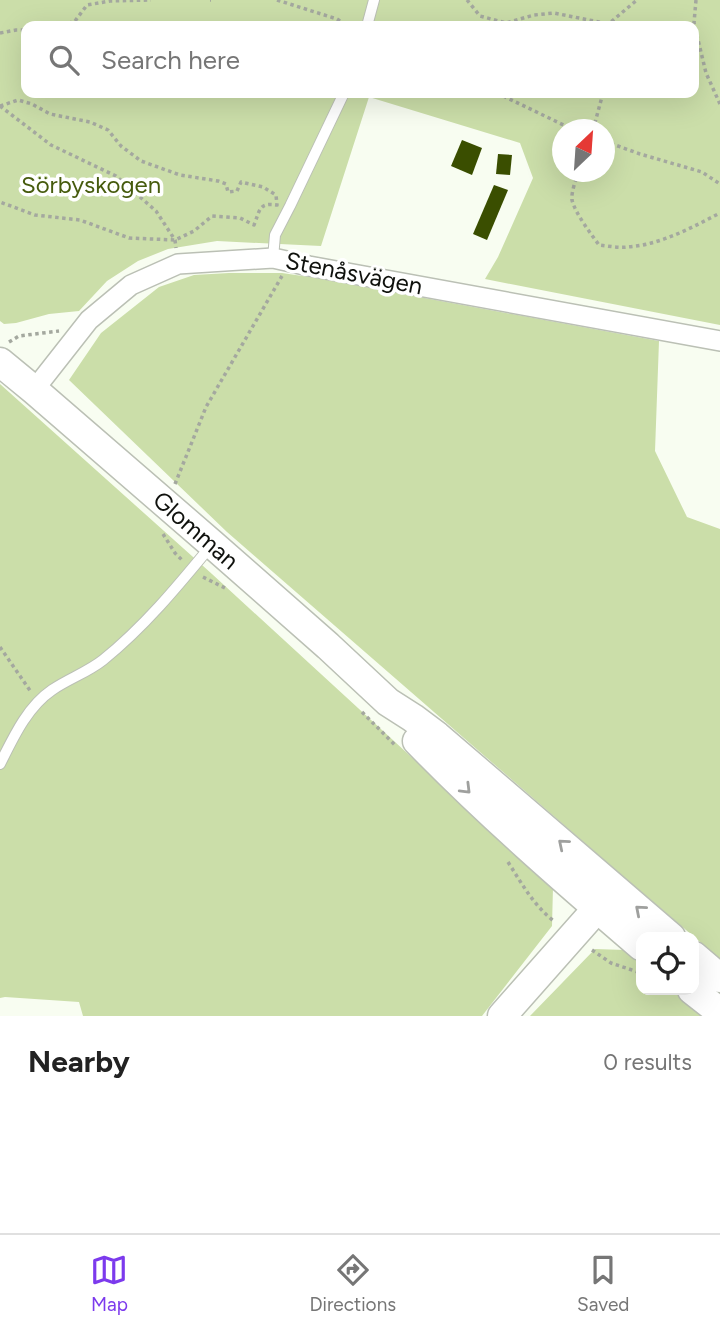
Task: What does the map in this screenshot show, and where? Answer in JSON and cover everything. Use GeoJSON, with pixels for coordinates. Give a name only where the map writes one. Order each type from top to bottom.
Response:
{"type":"FeatureCollection","features":[{"type":"Feature","properties":{"kind":"main road","name":"Glomman"},"geometry":{"type":"LineString","coordinates":[[2,354],[34,390],[164,518],[212,544],[388,702],[403,726],[535,855],[663,932]]}},
{"type":"Feature","properties":{"kind":"main road","name":"Glomman"},"geometry":{"type":"LineString","coordinates":[[606,898],[636,939]]}},
{"type":"Feature","properties":{"kind":"main road"},"geometry":{"type":"LineString","coordinates":[[502,1016],[606,898]]}},
{"type":"Feature","properties":{"kind":"main road"},"geometry":{"type":"LineString","coordinates":[[699,960],[720,978]]}},
{"type":"Feature","properties":{"kind":"main road"},"geometry":{"type":"LineString","coordinates":[[698,995],[720,1012]]}},
{"type":"Feature","properties":{"kind":"street","name":"Stenåsvägen"},"geometry":{"type":"LineString","coordinates":[[34,390],[89,320],[131,285],[178,264],[282,260],[720,341]]}},
{"type":"Feature","properties":{"kind":"lane"},"geometry":{"type":"LineString","coordinates":[[368,21],[374,0]]}},
{"type":"Feature","properties":{"kind":"lane"},"geometry":{"type":"LineString","coordinates":[[282,260],[275,235],[342,98]]}},
{"type":"Feature","properties":{"kind":"lane"},"geometry":{"type":"LineString","coordinates":[[0,764],[18,727],[38,702],[50,691],[101,662],[140,628],[212,544]]}},
{"type":"Feature","properties":{"kind":"path"},"geometry":{"type":"LineString","coordinates":[[75,21],[87,5],[110,1],[151,0]]}},
{"type":"Feature","properties":{"kind":"path"},"geometry":{"type":"LineString","coordinates":[[277,0],[340,21]]}},
{"type":"Feature","properties":{"kind":"path"},"geometry":{"type":"LineString","coordinates":[[467,0],[480,16],[499,21]]}},
{"type":"Feature","properties":{"kind":"path"},"geometry":{"type":"LineString","coordinates":[[612,21],[636,0]]}},
{"type":"Feature","properties":{"kind":"path"},"geometry":{"type":"LineString","coordinates":[[692,21],[696,0]]}},
{"type":"Feature","properties":{"kind":"path"},"geometry":{"type":"LineString","coordinates":[[513,21],[554,13],[590,21]]}},
{"type":"Feature","properties":{"kind":"path"},"geometry":{"type":"LineString","coordinates":[[0,33],[21,30]]}},
{"type":"Feature","properties":{"kind":"path"},"geometry":{"type":"LineString","coordinates":[[699,48],[706,73],[720,104]]}},
{"type":"Feature","properties":{"kind":"path"},"geometry":{"type":"LineString","coordinates":[[507,98],[552,119]]}},
{"type":"Feature","properties":{"kind":"path"},"geometry":{"type":"LineString","coordinates":[[596,119],[602,98]]}},
{"type":"Feature","properties":{"kind":"path"},"geometry":{"type":"LineString","coordinates":[[0,106],[18,100],[50,114],[90,122],[108,130],[121,146],[141,161],[180,175],[218,181],[226,184],[228,192],[237,191],[241,183],[263,187],[276,195],[277,205],[267,203],[261,207],[254,225],[240,218],[212,216],[194,231],[175,240],[129,238],[80,220],[35,215],[0,202]]}},
{"type":"Feature","properties":{"kind":"path"},"geometry":{"type":"LineString","coordinates":[[0,106],[51,145],[116,176],[156,211],[175,240],[178,264]]}},
{"type":"Feature","properties":{"kind":"path"},"geometry":{"type":"LineString","coordinates":[[615,145],[702,172],[720,184]]}},
{"type":"Feature","properties":{"kind":"path"},"geometry":{"type":"LineString","coordinates":[[575,182],[572,199],[585,228],[599,245],[625,248],[649,244],[720,213]]}},
{"type":"Feature","properties":{"kind":"path"},"geometry":{"type":"LineString","coordinates":[[232,592],[208,581],[175,554],[164,518],[206,407],[282,260]]}},
{"type":"Feature","properties":{"kind":"path"},"geometry":{"type":"LineString","coordinates":[[2,354],[19,336],[80,330]]}},
{"type":"Feature","properties":{"kind":"path"},"geometry":{"type":"LineString","coordinates":[[0,648],[38,702]]}},
{"type":"Feature","properties":{"kind":"path"},"geometry":{"type":"LineString","coordinates":[[358,707],[404,754]]}},
{"type":"Feature","properties":{"kind":"path"},"geometry":{"type":"LineString","coordinates":[[504,856],[527,893],[545,914],[611,963],[636,971]]}},
{"type":"Feature","properties":{"kind":"green space","name":"Sörbyskogen"},"geometry":{"type":"Polygon","coordinates":[[[0,0],[720,0],[720,325],[485,279],[498,257],[533,178],[520,143],[372,98],[699,98],[699,21],[21,21],[21,98],[369,98],[321,246],[217,241],[168,249],[138,261],[107,281],[79,311],[49,314],[4,324],[0,321],[0,0]]]}},
{"type":"Feature","properties":{"kind":"green space"},"geometry":{"type":"Polygon","coordinates":[[[282,273],[659,341],[655,451],[687,517],[720,529],[720,959],[699,941],[699,932],[688,932],[227,532],[69,380],[101,333],[159,287],[194,275],[282,273]]]}},
{"type":"Feature","properties":{"kind":"green space"},"geometry":{"type":"Polygon","coordinates":[[[0,384],[553,887],[552,926],[482,1016],[83,1016],[79,1002],[0,998],[0,384]]]}},
{"type":"Feature","properties":{"kind":"green space"},"geometry":{"type":"Polygon","coordinates":[[[595,949],[625,950],[636,958],[636,995],[683,995],[710,1016],[530,1016],[595,949]]]}},
{"type":"Feature","properties":{"kind":"building"},"geometry":{"type":"Polygon","coordinates":[[[462,140],[482,148],[472,175],[451,166],[462,140]]]}},
{"type":"Feature","properties":{"kind":"building"},"geometry":{"type":"Polygon","coordinates":[[[498,154],[512,155],[510,175],[496,174],[498,154]]]}},
{"type":"Feature","properties":{"kind":"building"},"geometry":{"type":"Polygon","coordinates":[[[494,185],[508,190],[487,240],[473,234],[494,185]]]}}]}
